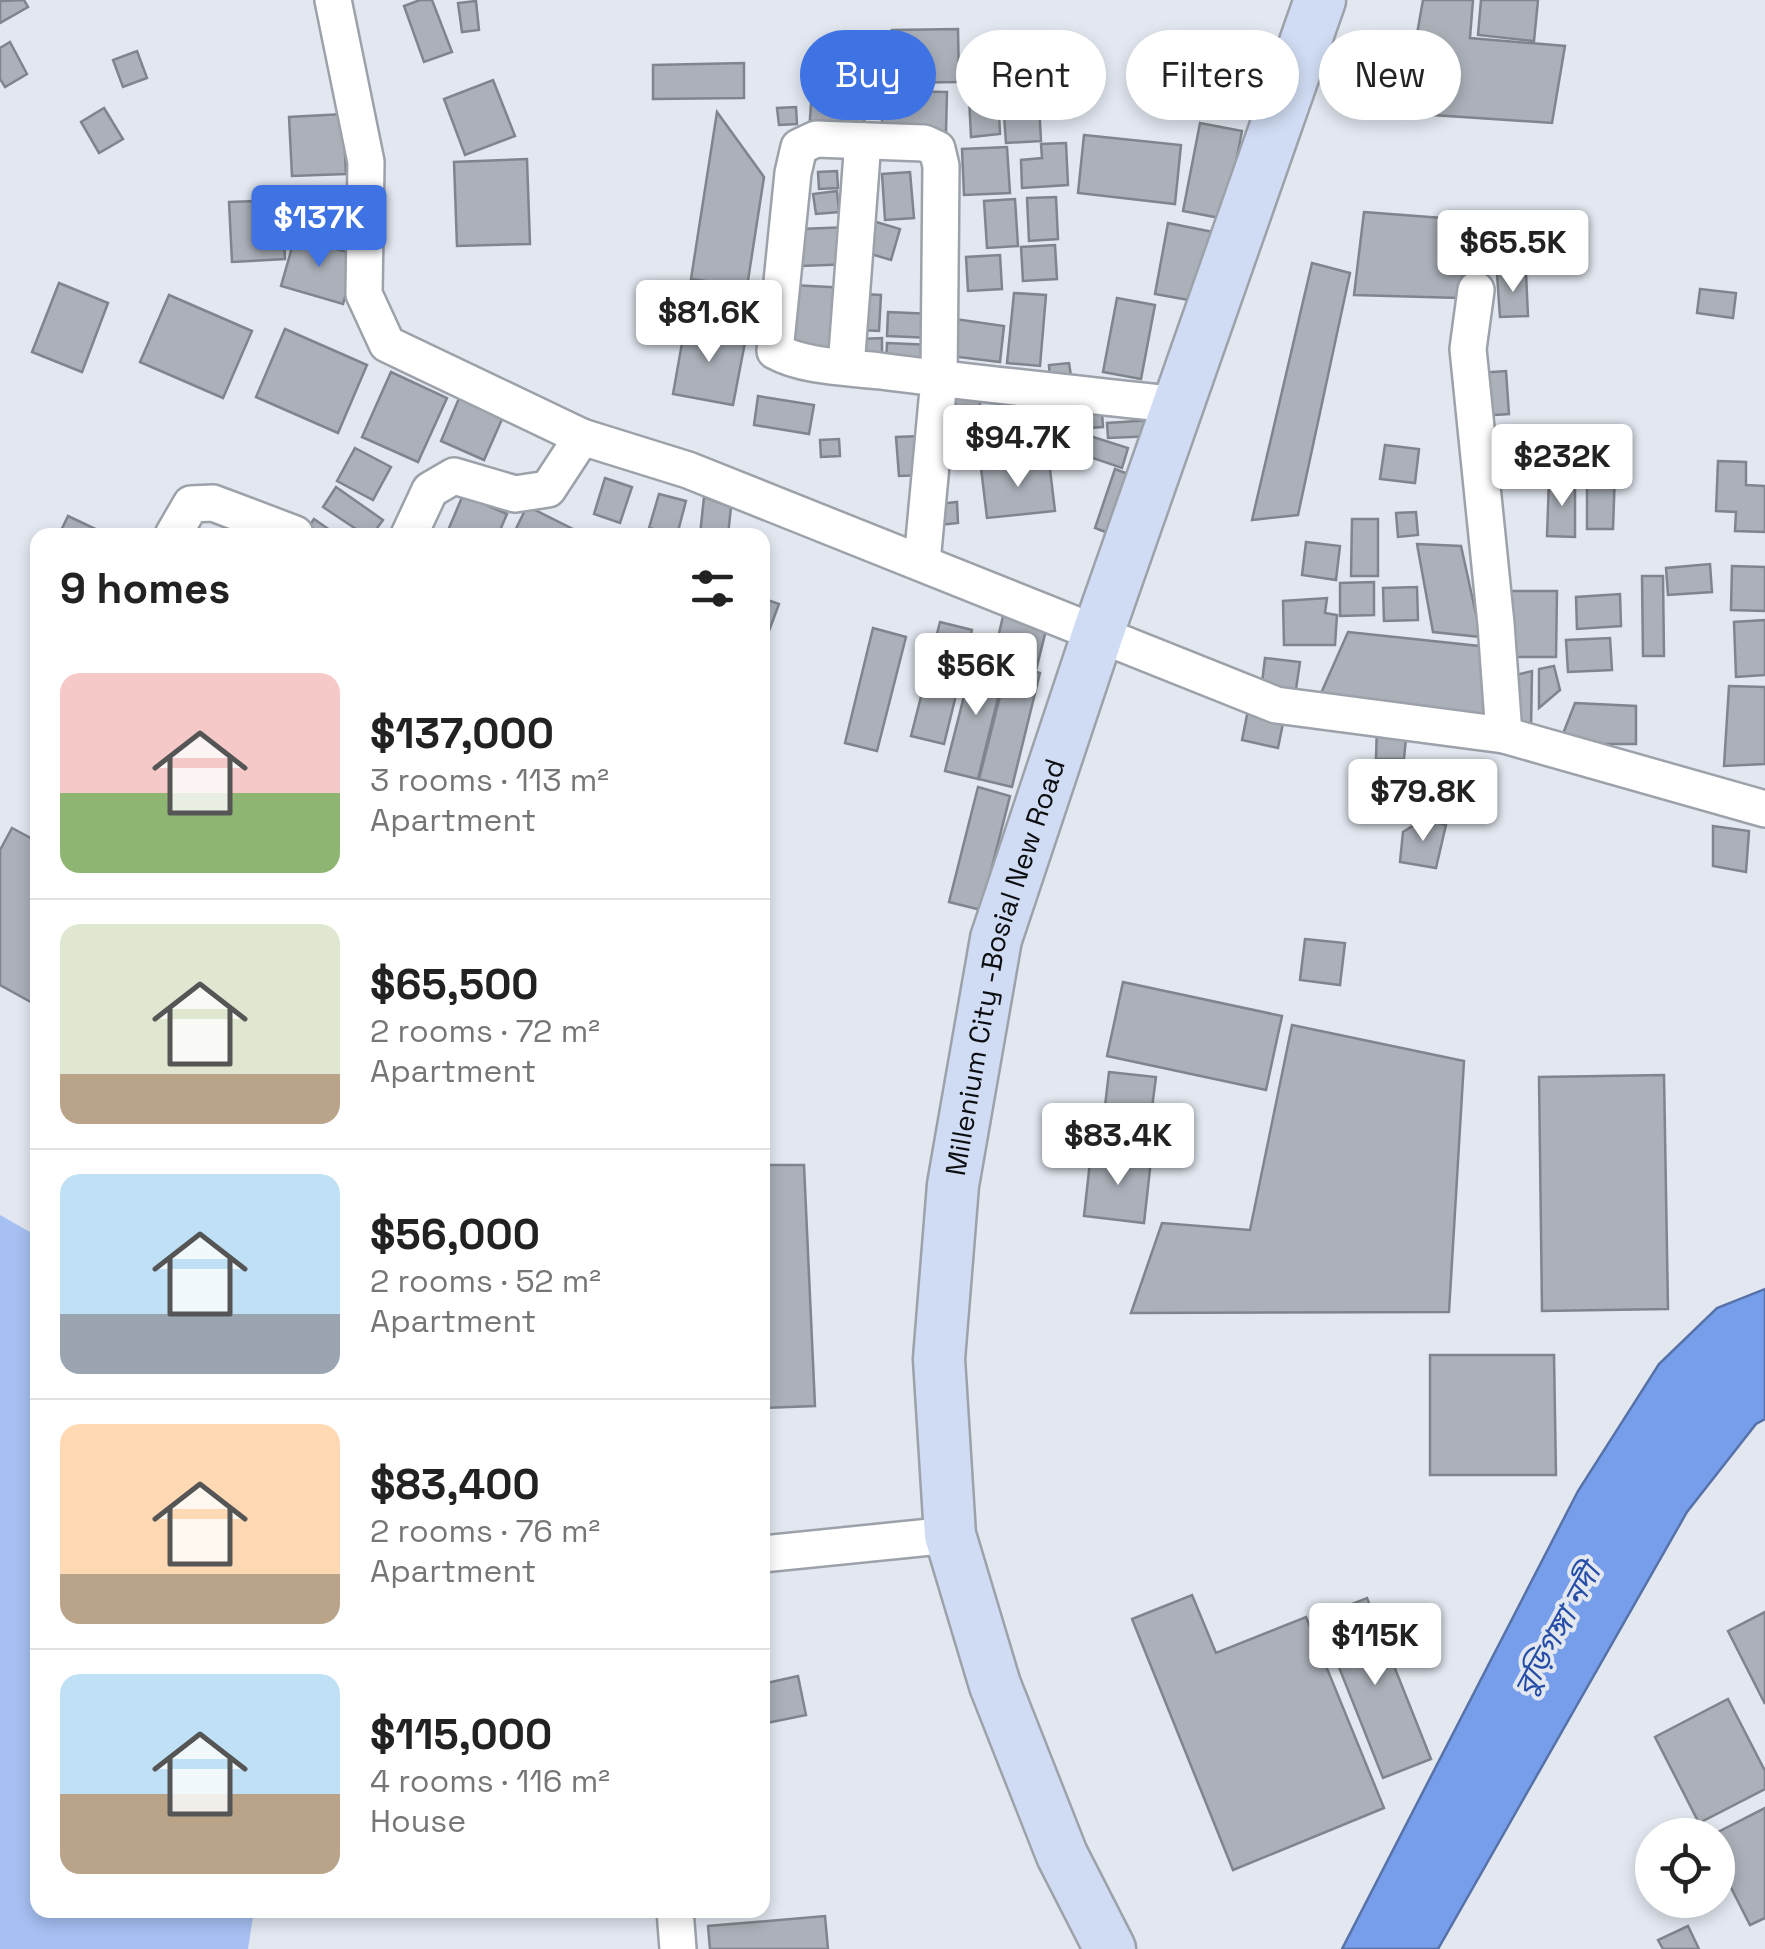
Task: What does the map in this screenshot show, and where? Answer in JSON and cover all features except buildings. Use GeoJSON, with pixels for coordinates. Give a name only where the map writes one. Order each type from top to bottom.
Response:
{"type":"FeatureCollection","features":[{"type":"Feature","properties":{"kind":"street"},"geometry":{"type":"LineString","coordinates":[[333,0],[366,162],[364,294],[387,344],[582,437],[688,470],[1276,704],[1504,735],[1765,809]]}},
{"type":"Feature","properties":{"kind":"street","name":"Millenium City -Bosial New Road"},"geometry":{"type":"LineString","coordinates":[[1110,1949],[1062,1855],[995,1684],[950,1534],[940,1359],[953,1186],[996,939],[1098,632],[1320,0]]}},
{"type":"Feature","properties":{"kind":"street"},"geometry":{"type":"LineString","coordinates":[[922,562],[939,379],[941,166],[937,149],[924,142],[816,139],[799,147],[793,172],[775,350],[786,357],[846,367],[939,379],[1179,405]]}},
{"type":"Feature","properties":{"kind":"street"},"geometry":{"type":"LineString","coordinates":[[846,367],[863,141]]}},
{"type":"Feature","properties":{"kind":"street"},"geometry":{"type":"LineString","coordinates":[[1476,290],[1468,349],[1504,735]]}},
{"type":"Feature","properties":{"kind":"street"},"geometry":{"type":"LineString","coordinates":[[411,528],[430,490],[454,476],[515,494],[548,489],[582,437]]}},
{"type":"Feature","properties":{"kind":"street"},"geometry":{"type":"LineString","coordinates":[[178,528],[190,504],[213,503],[279,528]]}},
{"type":"Feature","properties":{"kind":"street"},"geometry":{"type":"LineString","coordinates":[[770,1553],[950,1534]]}},
{"type":"Feature","properties":{"kind":"street"},"geometry":{"type":"LineString","coordinates":[[676,1918],[678,1949]]}},
{"type":"Feature","properties":{"kind":"shaded area"},"geometry":{"type":"Polygon","coordinates":[[[0,1215],[30,1232],[30,1918],[253,1918],[248,1949],[0,1949],[0,1215]]]}},
{"type":"Feature","properties":{"kind":"water","name":"বুড়িগঙ্গা নদী"},"geometry":{"type":"Polygon","coordinates":[[[1765,1289],[1765,1419],[1756,1424],[1687,1512],[1438,1949],[1342,1949],[1578,1491],[1659,1364],[1717,1308],[1765,1289]]]}}]}
